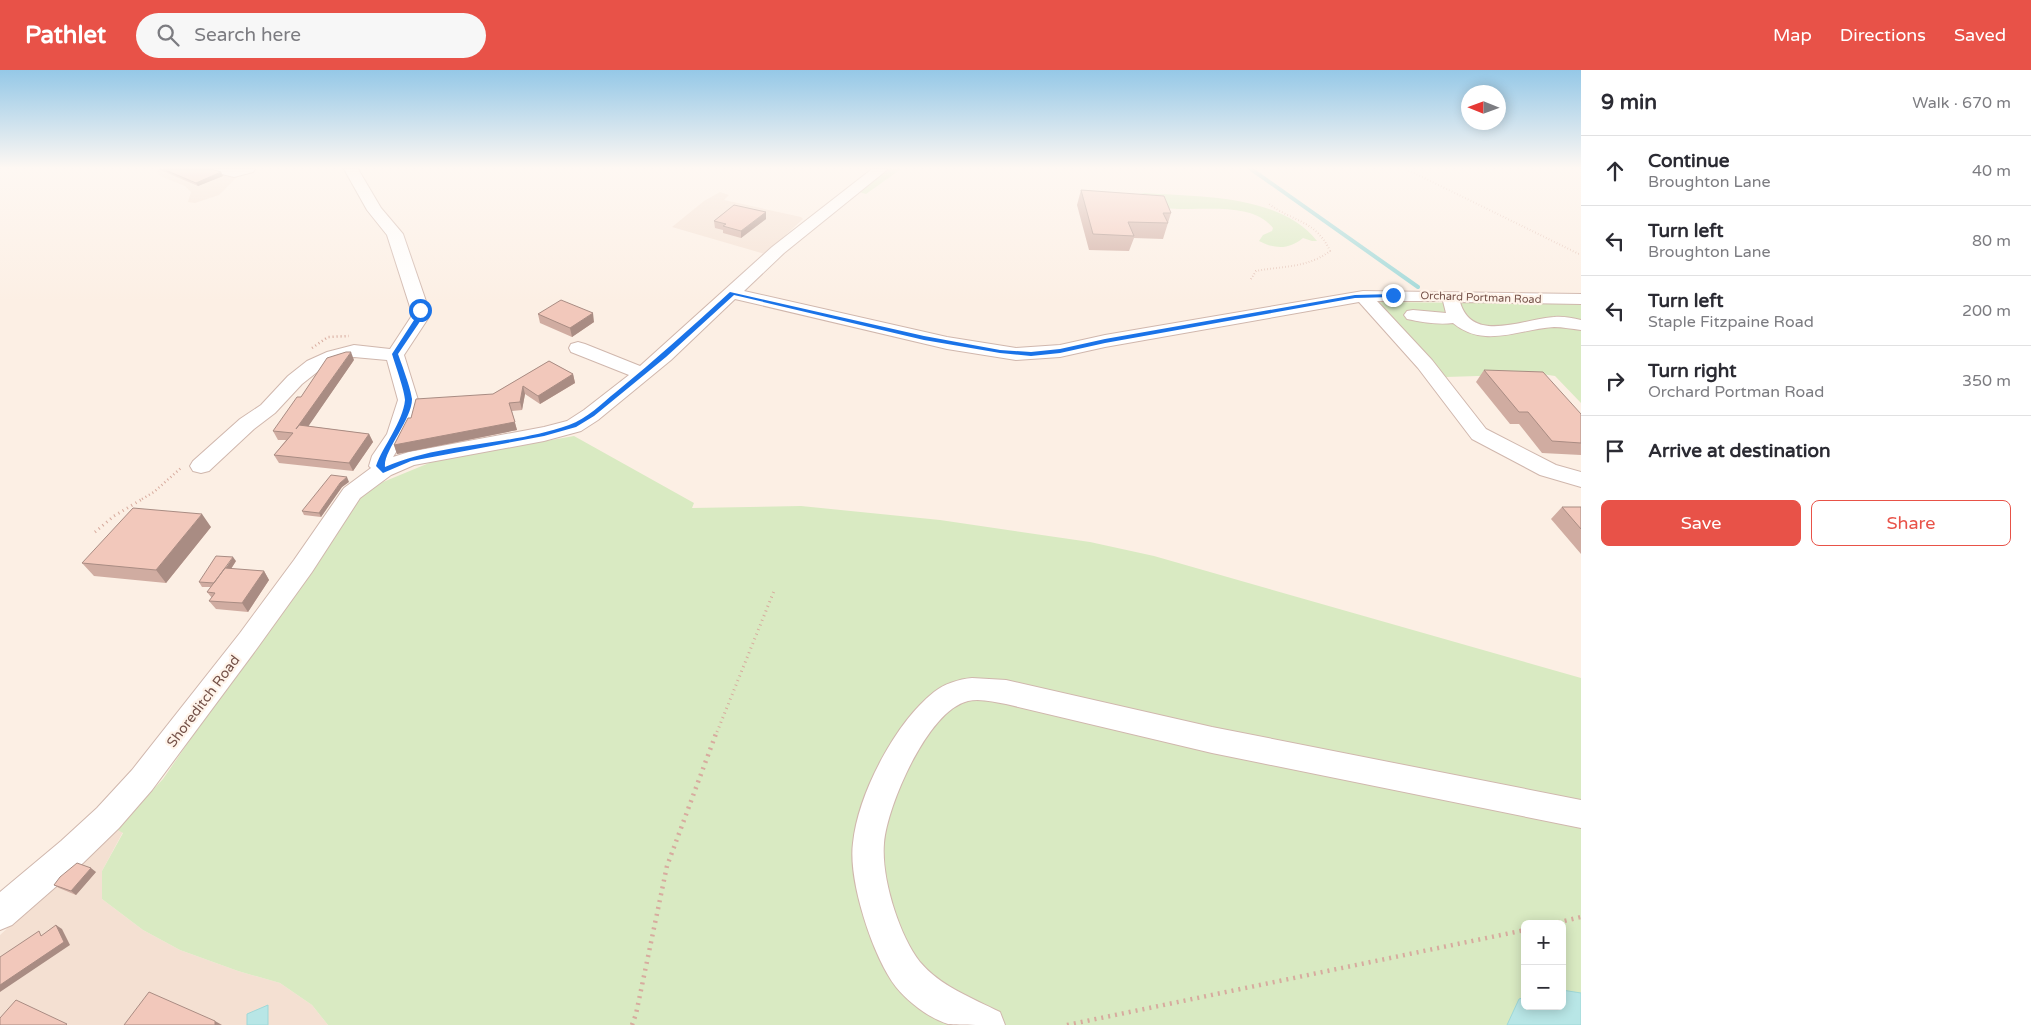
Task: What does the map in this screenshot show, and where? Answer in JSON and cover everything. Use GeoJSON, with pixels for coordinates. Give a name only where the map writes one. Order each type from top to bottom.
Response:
{"type":"FeatureCollection","features":[{"type":"Feature","properties":{"kind":"street"},"geometry":{"type":"LineString","coordinates":[[378,214],[395,234],[404,268],[420,310],[420,317],[395,354],[408,400],[397,434],[383,456],[380,466],[383,470]]}},
{"type":"Feature","properties":{"kind":"street","name":"Shoreditch Road"},"geometry":{"type":"LineString","coordinates":[[0,913],[90,835],[142,780],[249,640],[303,566],[352,493],[383,470],[409,459],[568,428],[591,415],[688,335],[778,250],[824,214]]}},
{"type":"Feature","properties":{"kind":"street","name":"Orchard Portman Road"},"geometry":{"type":"LineString","coordinates":[[732,293],[924,338],[1000,352],[1031,354],[1060,351],[1160,331],[1363,296],[1581,299]]}},
{"type":"Feature","properties":{"kind":"street"},"geometry":{"type":"LineString","coordinates":[[1363,296],[1425,364],[1479,434],[1548,470],[1581,480]]}},
{"type":"Feature","properties":{"kind":"street"},"geometry":{"type":"LineString","coordinates":[[1450,296],[1457,317],[1465,324],[1487,331],[1528,328],[1554,322],[1581,325]]}},
{"type":"Feature","properties":{"kind":"street"},"geometry":{"type":"LineString","coordinates":[[1413,314],[1444,319],[1457,317]]}},
{"type":"Feature","properties":{"kind":"street"},"geometry":{"type":"LineString","coordinates":[[578,348],[642,373]]}},
{"type":"Feature","properties":{"kind":"street"},"geometry":{"type":"LineString","coordinates":[[201,466],[247,424],[268,409],[295,380],[314,365],[334,356],[354,351],[395,354]]}},
{"type":"Feature","properties":{"kind":"street"},"geometry":{"type":"LineString","coordinates":[[987,1025],[928,993],[908,974],[895,951],[877,908],[869,875],[868,843],[878,803],[894,764],[928,713],[961,691],[984,689],[1006,692],[1212,740],[1581,814]]}},
{"type":"Feature","properties":{"kind":"path"},"geometry":{"type":"LineString","coordinates":[[1251,279],[1256,271],[1272,267],[1303,265],[1323,258],[1330,251],[1327,241],[1316,230],[1285,214]]}},
{"type":"Feature","properties":{"kind":"path"},"geometry":{"type":"LineString","coordinates":[[1497,214],[1581,255]]}},
{"type":"Feature","properties":{"kind":"path"},"geometry":{"type":"LineString","coordinates":[[632,1025],[636,1014],[667,866],[709,752],[774,591]]}},
{"type":"Feature","properties":{"kind":"path"},"geometry":{"type":"LineString","coordinates":[[1566,920],[1581,917]]}},
{"type":"Feature","properties":{"kind":"path"},"geometry":{"type":"LineString","coordinates":[[1067,1025],[1521,931]]}},
{"type":"Feature","properties":{"kind":"shaded area"},"geometry":{"type":"Polygon","coordinates":[[[689,214],[785,214],[803,219],[765,254],[672,227],[689,214]]]}},
{"type":"Feature","properties":{"kind":"shaded area"},"geometry":{"type":"Polygon","coordinates":[[[116,829],[123,832],[102,871],[102,899],[143,930],[180,950],[238,971],[280,983],[312,1005],[328,1025],[0,1025],[0,935],[116,829]]]}},
{"type":"Feature","properties":{"kind":"green space"},"geometry":{"type":"Polygon","coordinates":[[[1250,214],[1282,214],[1301,226],[1317,241],[1303,238],[1292,245],[1270,246],[1259,241],[1263,235],[1272,231],[1273,228],[1264,219],[1250,214]]]}},
{"type":"Feature","properties":{"kind":"green space"},"geometry":{"type":"Polygon","coordinates":[[[1378,302],[1581,304],[1581,403],[1555,376],[1542,374],[1446,377],[1378,302]]]}},
{"type":"Feature","properties":{"kind":"green space"},"geometry":{"type":"Polygon","coordinates":[[[574,436],[694,503],[692,508],[801,506],[940,520],[1090,542],[1154,556],[1581,678],[1581,1025],[328,1025],[312,1005],[280,983],[238,971],[180,950],[143,930],[102,899],[102,871],[123,833],[116,829],[163,779],[330,536],[361,497],[383,482],[434,461],[574,436]]]}},
{"type":"Feature","properties":{"kind":"water"},"geometry":{"type":"Polygon","coordinates":[[[1566,991],[1581,993],[1581,1025],[1507,1025],[1521,998],[1521,1010],[1566,1010],[1566,991]]]}},
{"type":"Feature","properties":{"kind":"water"},"geometry":{"type":"Polygon","coordinates":[[[268,1005],[268,1025],[247,1025],[247,1014],[268,1005]]]}},
{"type":"Feature","properties":{"kind":"building"},"geometry":{"type":"Polygon","coordinates":[[[723,214],[764,214],[741,231],[723,226],[726,224],[714,221],[723,214]]]}},
{"type":"Feature","properties":{"kind":"building"},"geometry":{"type":"Polygon","coordinates":[[[1087,214],[1163,214],[1168,223],[1128,222],[1134,236],[1093,234],[1087,214]]]}},
{"type":"Feature","properties":{"kind":"building"},"geometry":{"type":"Polygon","coordinates":[[[561,300],[593,313],[570,328],[538,314],[561,300]]]}},
{"type":"Feature","properties":{"kind":"building"},"geometry":{"type":"Polygon","coordinates":[[[351,352],[296,429],[299,425],[369,434],[349,463],[274,455],[293,433],[273,431],[297,397],[301,397],[327,358],[351,352]]]}},
{"type":"Feature","properties":{"kind":"building"},"geometry":{"type":"Polygon","coordinates":[[[549,361],[573,374],[538,396],[523,386],[520,402],[509,403],[515,422],[394,445],[408,418],[411,418],[416,399],[493,394],[549,361]]]}},
{"type":"Feature","properties":{"kind":"building"},"geometry":{"type":"Polygon","coordinates":[[[1484,370],[1543,372],[1581,414],[1581,443],[1552,441],[1528,412],[1519,412],[1484,370]]]}},
{"type":"Feature","properties":{"kind":"building"},"geometry":{"type":"Polygon","coordinates":[[[331,475],[347,477],[340,483],[319,513],[302,511],[331,475]]]}},
{"type":"Feature","properties":{"kind":"building"},"geometry":{"type":"Polygon","coordinates":[[[1562,507],[1581,507],[1581,529],[1562,507]]]}},
{"type":"Feature","properties":{"kind":"building"},"geometry":{"type":"Polygon","coordinates":[[[133,508],[202,514],[156,570],[82,563],[133,508]]]}},
{"type":"Feature","properties":{"kind":"building"},"geometry":{"type":"Polygon","coordinates":[[[216,556],[233,557],[214,583],[199,582],[216,556]]]}},
{"type":"Feature","properties":{"kind":"building"},"geometry":{"type":"Polygon","coordinates":[[[225,568],[264,571],[242,603],[209,601],[215,593],[207,592],[225,568]]]}},
{"type":"Feature","properties":{"kind":"building"},"geometry":{"type":"Polygon","coordinates":[[[77,863],[91,868],[71,891],[54,885],[60,877],[77,863]]]}},
{"type":"Feature","properties":{"kind":"building"},"geometry":{"type":"Polygon","coordinates":[[[56,925],[64,942],[0,985],[0,957],[39,931],[41,936],[56,925]]]}},
{"type":"Feature","properties":{"kind":"building"},"geometry":{"type":"Polygon","coordinates":[[[149,992],[215,1021],[215,1025],[124,1025],[149,992]]]}},
{"type":"Feature","properties":{"kind":"building"},"geometry":{"type":"Polygon","coordinates":[[[16,1000],[67,1024],[0,1025],[0,1018],[16,1000]]]}},
{"type":"Feature","properties":{"kind":"waterway"},"geometry":{"type":"LineString","coordinates":[[1314,214],[1418,287]]}},
{"type":"Feature","properties":{"kind":"route"},"geometry":{"type":"LineString","coordinates":[[420,310],[420,317],[395,354],[408,400],[397,434],[383,456],[380,466],[383,470],[409,459],[544,434],[574,426],[591,415],[664,356],[732,293],[947,343],[1016,354],[1060,351],[1105,341],[1328,301],[1355,297],[1393,295]]}}]}
